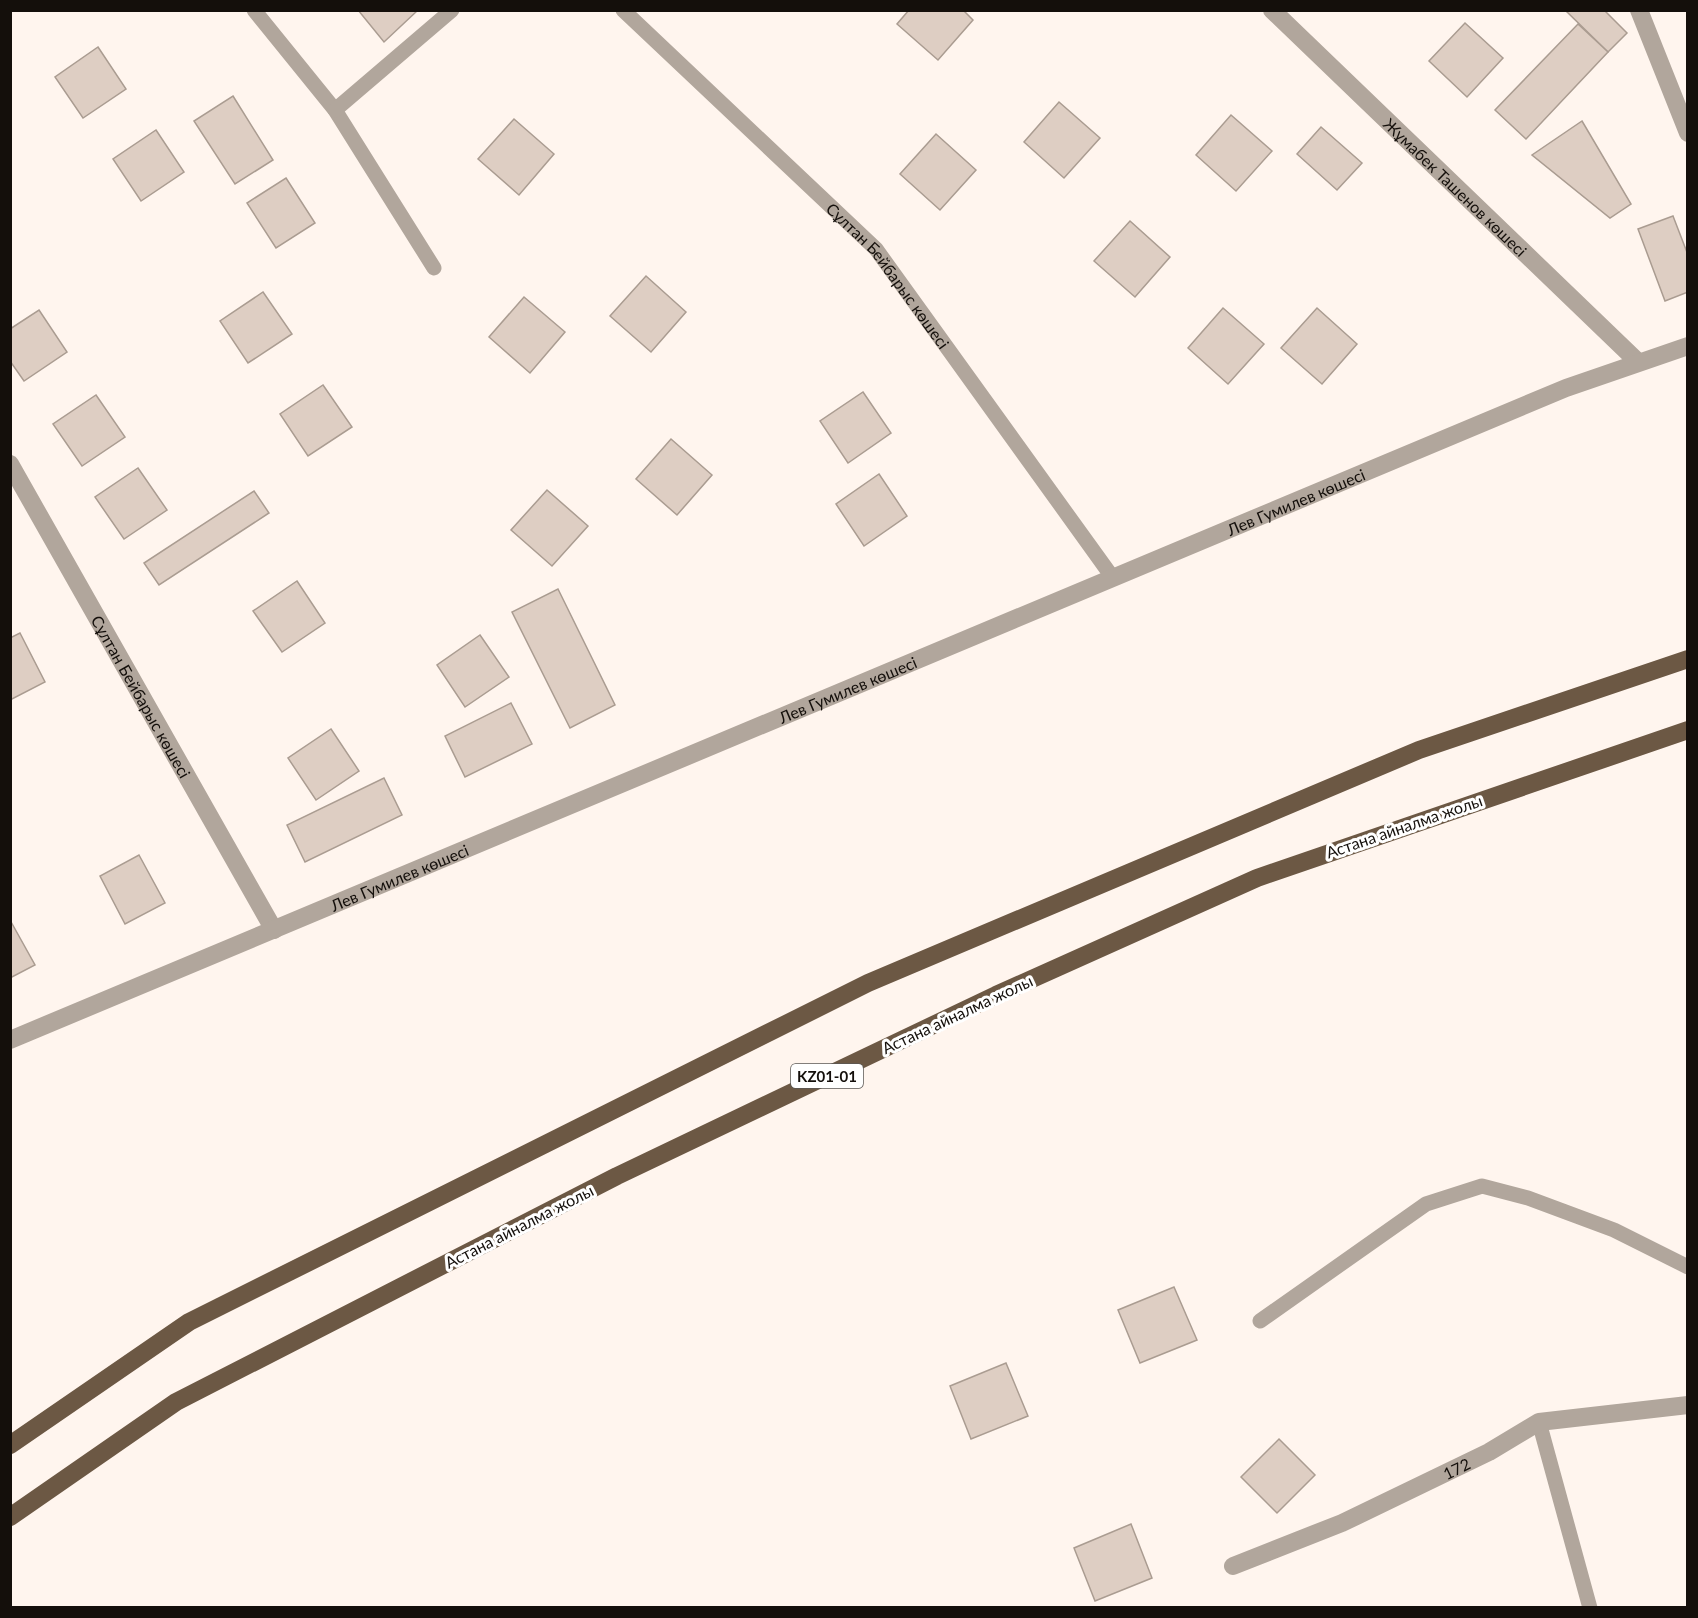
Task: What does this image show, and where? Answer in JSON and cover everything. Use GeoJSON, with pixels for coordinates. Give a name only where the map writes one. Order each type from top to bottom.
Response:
{"type":"FeatureCollection","features":[{"type":"Feature","properties":{"kind":"highway"},"geometry":{"type":"LineString","coordinates":[[10,1445],[189,1322],[868,983],[1419,750],[1688,659]]}},
{"type":"Feature","properties":{"kind":"highway","name":"Астана айналма жолы"},"geometry":{"type":"LineString","coordinates":[[10,1517],[176,1402],[617,1176],[985,1000],[1257,878],[1658,738],[1688,730]]}},
{"type":"Feature","properties":{"kind":"highway"},"geometry":{"type":"LineString","coordinates":[[1658,738],[1688,741]]}},
{"type":"Feature","properties":{"kind":"street","name":"Жұмабек Ташенов көшесі"},"geometry":{"type":"LineString","coordinates":[[1272,10],[1638,362]]}},
{"type":"Feature","properties":{"kind":"street"},"geometry":{"type":"LineString","coordinates":[[1639,10],[1688,133]]}},
{"type":"Feature","properties":{"kind":"street","name":"Лев Гумилев көшесі"},"geometry":{"type":"LineString","coordinates":[[10,1040],[1566,388],[1688,346]]}},
{"type":"Feature","properties":{"kind":"street","name":"Сұлтан Бейбарыс көшесі"},"geometry":{"type":"LineString","coordinates":[[10,464],[274,930]]}},
{"type":"Feature","properties":{"kind":"street","name":"172"},"geometry":{"type":"LineString","coordinates":[[1233,1566],[1341,1523],[1489,1452],[1539,1422],[1688,1405]]}},
{"type":"Feature","properties":{"kind":"lane"},"geometry":{"type":"LineString","coordinates":[[254,10],[335,110],[434,268]]}},
{"type":"Feature","properties":{"kind":"lane"},"geometry":{"type":"LineString","coordinates":[[335,110],[452,10]]}},
{"type":"Feature","properties":{"kind":"lane","name":"Сұлтан Бейбарыс көшесі"},"geometry":{"type":"LineString","coordinates":[[623,10],[876,249],[1113,578]]}},
{"type":"Feature","properties":{"kind":"lane"},"geometry":{"type":"LineString","coordinates":[[1260,1321],[1426,1204],[1482,1186],[1528,1198],[1614,1230],[1688,1267]]}},
{"type":"Feature","properties":{"kind":"lane"},"geometry":{"type":"LineString","coordinates":[[1539,1422],[1590,1608]]}},
{"type":"Feature","properties":{"kind":"building"},"geometry":{"type":"Polygon","coordinates":[[[358,10],[418,10],[384,42],[358,10]]]}},
{"type":"Feature","properties":{"kind":"building"},"geometry":{"type":"Polygon","coordinates":[[[909,10],[963,10],[973,20],[938,60],[897,24],[909,10]]]}},
{"type":"Feature","properties":{"kind":"building"},"geometry":{"type":"Polygon","coordinates":[[[1565,10],[1604,10],[1627,33],[1608,52],[1565,10]]]}},
{"type":"Feature","properties":{"kind":"building"},"geometry":{"type":"Polygon","coordinates":[[[1465,23],[1503,58],[1467,97],[1429,61],[1465,23]]]}},
{"type":"Feature","properties":{"kind":"building"},"geometry":{"type":"Polygon","coordinates":[[[1578,24],[1608,52],[1526,139],[1495,110],[1578,24]]]}},
{"type":"Feature","properties":{"kind":"building"},"geometry":{"type":"Polygon","coordinates":[[[98,47],[126,89],[83,118],[55,77],[98,47]]]}},
{"type":"Feature","properties":{"kind":"building"},"geometry":{"type":"Polygon","coordinates":[[[233,96],[273,160],[235,184],[194,121],[233,96]]]}},
{"type":"Feature","properties":{"kind":"building"},"geometry":{"type":"Polygon","coordinates":[[[1059,102],[1100,138],[1064,178],[1024,142],[1059,102]]]}},
{"type":"Feature","properties":{"kind":"building"},"geometry":{"type":"Polygon","coordinates":[[[1231,115],[1272,151],[1236,191],[1196,155],[1231,115]]]}},
{"type":"Feature","properties":{"kind":"building"},"geometry":{"type":"Polygon","coordinates":[[[514,119],[554,154],[519,195],[478,159],[514,119]]]}},
{"type":"Feature","properties":{"kind":"building"},"geometry":{"type":"Polygon","coordinates":[[[1582,121],[1631,204],[1610,218],[1532,155],[1582,121]]]}},
{"type":"Feature","properties":{"kind":"building"},"geometry":{"type":"Polygon","coordinates":[[[1321,127],[1362,163],[1337,190],[1297,154],[1321,127]]]}},
{"type":"Feature","properties":{"kind":"building"},"geometry":{"type":"Polygon","coordinates":[[[156,130],[184,172],[141,201],[113,159],[156,130]]]}},
{"type":"Feature","properties":{"kind":"building"},"geometry":{"type":"Polygon","coordinates":[[[936,134],[976,170],[940,210],[900,174],[936,134]]]}},
{"type":"Feature","properties":{"kind":"building"},"geometry":{"type":"Polygon","coordinates":[[[286,178],[315,223],[276,248],[247,203],[286,178]]]}},
{"type":"Feature","properties":{"kind":"building"},"geometry":{"type":"Polygon","coordinates":[[[1673,216],[1688,255],[1688,292],[1665,301],[1638,229],[1673,216]]]}},
{"type":"Feature","properties":{"kind":"building"},"geometry":{"type":"Polygon","coordinates":[[[1130,221],[1170,257],[1135,297],[1094,261],[1130,221]]]}},
{"type":"Feature","properties":{"kind":"building"},"geometry":{"type":"Polygon","coordinates":[[[646,276],[686,312],[651,352],[610,316],[646,276]]]}},
{"type":"Feature","properties":{"kind":"building"},"geometry":{"type":"Polygon","coordinates":[[[263,292],[292,334],[248,363],[220,321],[263,292]]]}},
{"type":"Feature","properties":{"kind":"building"},"geometry":{"type":"Polygon","coordinates":[[[524,297],[565,332],[530,373],[489,337],[524,297]]]}},
{"type":"Feature","properties":{"kind":"building"},"geometry":{"type":"Polygon","coordinates":[[[1223,308],[1264,344],[1228,384],[1188,348],[1223,308]]]}},
{"type":"Feature","properties":{"kind":"building"},"geometry":{"type":"Polygon","coordinates":[[[1317,308],[1357,344],[1322,384],[1281,348],[1317,308]]]}},
{"type":"Feature","properties":{"kind":"building"},"geometry":{"type":"Polygon","coordinates":[[[39,310],[67,352],[24,381],[10,361],[10,329],[39,310]]]}},
{"type":"Feature","properties":{"kind":"building"},"geometry":{"type":"Polygon","coordinates":[[[323,385],[352,427],[308,456],[280,414],[323,385]]]}},
{"type":"Feature","properties":{"kind":"building"},"geometry":{"type":"Polygon","coordinates":[[[863,392],[891,433],[848,463],[820,421],[863,392]]]}},
{"type":"Feature","properties":{"kind":"building"},"geometry":{"type":"Polygon","coordinates":[[[96,395],[125,437],[82,466],[53,424],[96,395]]]}},
{"type":"Feature","properties":{"kind":"building"},"geometry":{"type":"Polygon","coordinates":[[[671,439],[712,475],[677,515],[636,479],[671,439]]]}},
{"type":"Feature","properties":{"kind":"building"},"geometry":{"type":"Polygon","coordinates":[[[138,468],[167,510],[124,539],[95,497],[138,468]]]}},
{"type":"Feature","properties":{"kind":"building"},"geometry":{"type":"Polygon","coordinates":[[[879,474],[907,516],[864,546],[836,504],[879,474]]]}},
{"type":"Feature","properties":{"kind":"building"},"geometry":{"type":"Polygon","coordinates":[[[547,490],[588,526],[552,566],[511,530],[547,490]]]}},
{"type":"Feature","properties":{"kind":"building"},"geometry":{"type":"Polygon","coordinates":[[[254,491],[269,513],[159,585],[144,563],[254,491]]]}},
{"type":"Feature","properties":{"kind":"building"},"geometry":{"type":"Polygon","coordinates":[[[297,581],[325,623],[282,652],[253,611],[297,581]]]}},
{"type":"Feature","properties":{"kind":"building"},"geometry":{"type":"Polygon","coordinates":[[[558,589],[615,705],[570,728],[512,612],[558,589]]]}},
{"type":"Feature","properties":{"kind":"building"},"geometry":{"type":"Polygon","coordinates":[[[20,633],[45,682],[10,700],[10,638],[20,633]]]}},
{"type":"Feature","properties":{"kind":"building"},"geometry":{"type":"Polygon","coordinates":[[[480,635],[509,677],[465,707],[437,665],[480,635]]]}},
{"type":"Feature","properties":{"kind":"building"},"geometry":{"type":"Polygon","coordinates":[[[511,703],[532,744],[465,777],[445,736],[511,703]]]}},
{"type":"Feature","properties":{"kind":"building"},"geometry":{"type":"Polygon","coordinates":[[[331,729],[359,771],[316,800],[288,758],[331,729]]]}},
{"type":"Feature","properties":{"kind":"building"},"geometry":{"type":"Polygon","coordinates":[[[384,778],[402,815],[305,862],[287,825],[384,778]]]}},
{"type":"Feature","properties":{"kind":"building"},"geometry":{"type":"Polygon","coordinates":[[[139,855],[165,903],[125,924],[100,876],[139,855]]]}},
{"type":"Feature","properties":{"kind":"building"},"geometry":{"type":"Polygon","coordinates":[[[10,920],[35,965],[10,978],[10,920]]]}},
{"type":"Feature","properties":{"kind":"building"},"geometry":{"type":"Polygon","coordinates":[[[1174,1287],[1197,1340],[1140,1363],[1118,1310],[1174,1287]]]}},
{"type":"Feature","properties":{"kind":"building"},"geometry":{"type":"Polygon","coordinates":[[[1006,1363],[1028,1416],[971,1439],[950,1386],[1006,1363]]]}},
{"type":"Feature","properties":{"kind":"building"},"geometry":{"type":"Polygon","coordinates":[[[1279,1439],[1315,1475],[1277,1513],[1241,1477],[1279,1439]]]}},
{"type":"Feature","properties":{"kind":"building"},"geometry":{"type":"Polygon","coordinates":[[[1131,1524],[1152,1578],[1095,1601],[1074,1548],[1131,1524]]]}}]}
